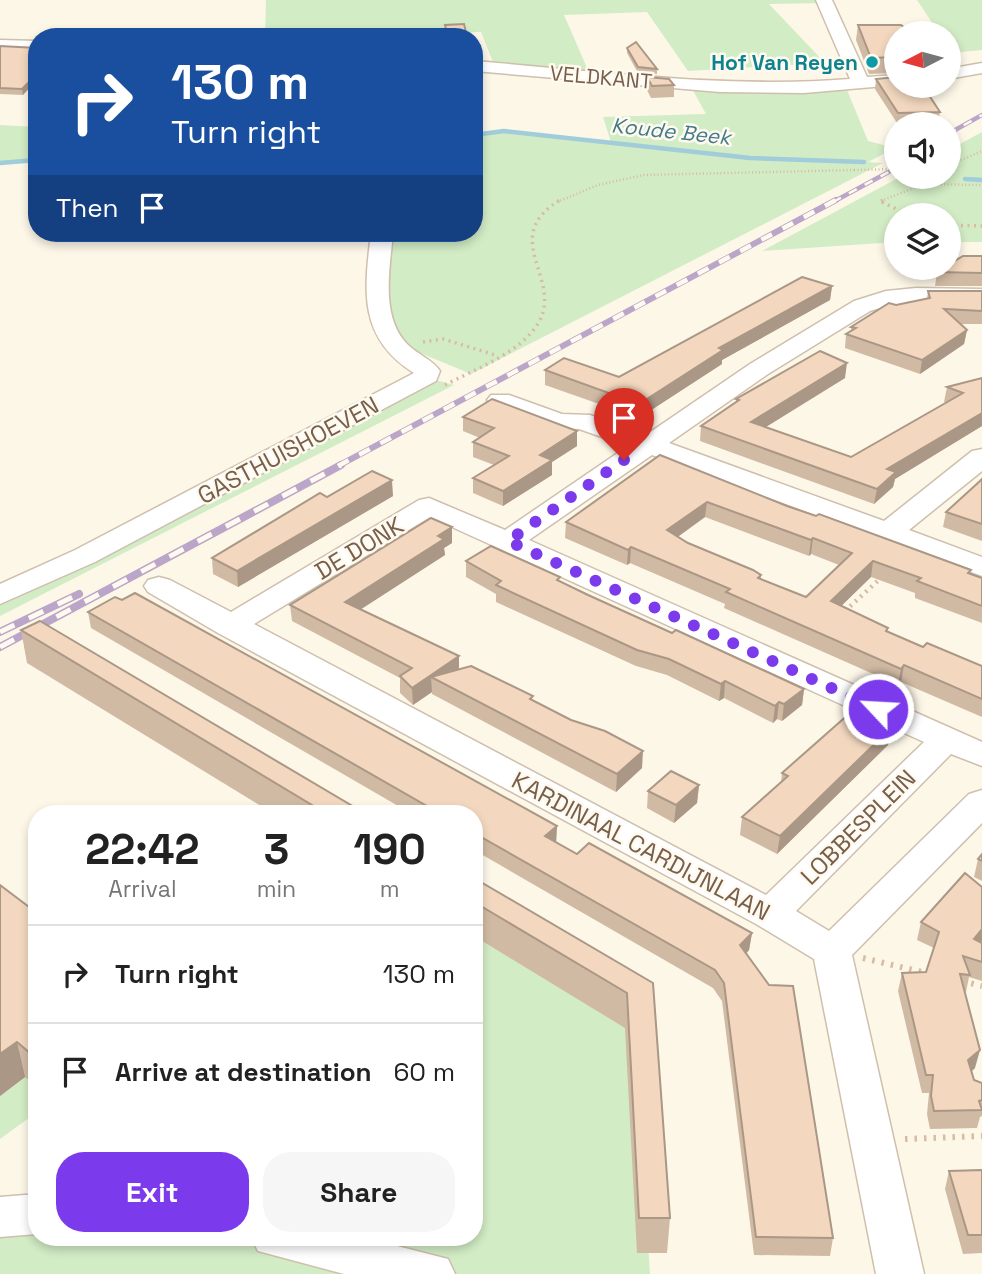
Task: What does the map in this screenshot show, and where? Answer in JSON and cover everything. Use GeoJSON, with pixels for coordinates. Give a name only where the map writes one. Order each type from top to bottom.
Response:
{"type":"FeatureCollection","features":[{"type":"Feature","properties":{"kind":"street"},"geometry":{"type":"LineString","coordinates":[[824,0],[861,83]]}},
{"type":"Feature","properties":{"kind":"street"},"geometry":{"type":"LineString","coordinates":[[0,45],[28,46]]}},
{"type":"Feature","properties":{"kind":"street","name":"VELDKANT"},"geometry":{"type":"LineString","coordinates":[[483,67],[720,87],[804,88],[884,81]]}},
{"type":"Feature","properties":{"kind":"street"},"geometry":{"type":"LineString","coordinates":[[961,72],[982,68]]}},
{"type":"Feature","properties":{"kind":"street","name":"GASTHUISHOEVEN"},"geometry":{"type":"LineString","coordinates":[[0,595],[85,556],[427,376],[428,371],[410,362],[385,331],[376,301],[381,242]]}},
{"type":"Feature","properties":{"kind":"street"},"geometry":{"type":"LineString","coordinates":[[500,538],[759,369],[862,306],[886,298],[916,295],[982,296]]}},
{"type":"Feature","properties":{"kind":"street"},"geometry":{"type":"LineString","coordinates":[[508,395],[559,422],[581,421],[982,567]]}},
{"type":"Feature","properties":{"kind":"street"},"geometry":{"type":"LineString","coordinates":[[889,532],[982,457]]}},
{"type":"Feature","properties":{"kind":"street","name":"DE DONK"},"geometry":{"type":"LineString","coordinates":[[229,626],[429,506],[500,538]]}},
{"type":"Feature","properties":{"kind":"street"},"geometry":{"type":"LineString","coordinates":[[500,538],[982,755]]}},
{"type":"Feature","properties":{"kind":"street","name":"KARDINAAL CARDIJNLAAN"},"geometry":{"type":"LineString","coordinates":[[159,586],[229,626],[770,914],[832,951]]}},
{"type":"Feature","properties":{"kind":"street","name":"LOBBESPLEIN"},"geometry":{"type":"LineString","coordinates":[[770,914],[946,740]]}},
{"type":"Feature","properties":{"kind":"street"},"geometry":{"type":"LineString","coordinates":[[900,1274],[832,951],[982,802]]}},
{"type":"Feature","properties":{"kind":"street"},"geometry":{"type":"LineString","coordinates":[[0,1217],[28,1215]]}},
{"type":"Feature","properties":{"kind":"street"},"geometry":{"type":"LineString","coordinates":[[315,1246],[431,1274]]}},
{"type":"Feature","properties":{"kind":"path"},"geometry":{"type":"LineString","coordinates":[[961,160],[982,151]]}},
{"type":"Feature","properties":{"kind":"path"},"geometry":{"type":"LineString","coordinates":[[439,388],[530,334],[538,323],[544,295],[532,245],[532,230],[545,209],[560,200],[615,180],[644,175],[884,169]]}},
{"type":"Feature","properties":{"kind":"path"},"geometry":{"type":"LineString","coordinates":[[885,203],[881,201],[924,184],[982,185]]}},
{"type":"Feature","properties":{"kind":"path"},"geometry":{"type":"LineString","coordinates":[[961,225],[982,226]]}},
{"type":"Feature","properties":{"kind":"path"},"geometry":{"type":"LineString","coordinates":[[402,351],[421,342],[443,339],[496,355]]}},
{"type":"Feature","properties":{"kind":"path"},"geometry":{"type":"LineString","coordinates":[[837,618],[917,543]]}},
{"type":"Feature","properties":{"kind":"path"},"geometry":{"type":"LineString","coordinates":[[832,951],[932,974]]}},
{"type":"Feature","properties":{"kind":"path"},"geometry":{"type":"LineString","coordinates":[[957,980],[982,986]]}},
{"type":"Feature","properties":{"kind":"path"},"geometry":{"type":"LineString","coordinates":[[872,1140],[982,1136]]}},
{"type":"Feature","properties":{"kind":"green space"},"geometry":{"type":"Polygon","coordinates":[[[266,0],[824,0],[826,3],[769,4],[825,63],[688,71],[647,12],[564,15],[591,77],[495,67],[483,37],[483,28],[265,28],[266,0]]]}},
{"type":"Feature","properties":{"kind":"green space"},"geometry":{"type":"Polygon","coordinates":[[[917,0],[982,0],[982,50],[961,52],[961,21],[931,21],[917,0]]]}},
{"type":"Feature","properties":{"kind":"green space"},"geometry":{"type":"Polygon","coordinates":[[[690,85],[845,85],[868,141],[884,145],[884,154],[868,162],[883,163],[471,374],[389,340],[377,274],[381,242],[483,242],[483,134],[504,131],[611,142],[603,117],[706,114],[690,85]]]}},
{"type":"Feature","properties":{"kind":"green space"},"geometry":{"type":"Polygon","coordinates":[[[0,125],[28,127],[28,161],[0,163],[0,125]]]}},
{"type":"Feature","properties":{"kind":"green space"},"geometry":{"type":"Polygon","coordinates":[[[982,132],[982,242],[961,242],[961,203],[884,203],[884,243],[762,251],[884,186],[884,189],[961,189],[961,143],[982,132]]]}},
{"type":"Feature","properties":{"kind":"green space"},"geometry":{"type":"Polygon","coordinates":[[[414,374],[454,385],[0,616],[0,584],[75,550],[414,374]]]}},
{"type":"Feature","properties":{"kind":"green space"},"geometry":{"type":"Polygon","coordinates":[[[0,903],[28,925],[28,1119],[0,1139],[0,903]]]}},
{"type":"Feature","properties":{"kind":"green space"},"geometry":{"type":"Polygon","coordinates":[[[483,935],[634,1028],[650,1274],[0,1274],[0,1226],[28,1225],[28,1246],[253,1246],[272,1250],[286,1246],[483,1246],[483,935]]]}},
{"type":"Feature","properties":{"kind":"building"},"geometry":{"type":"Polygon","coordinates":[[[464,24],[465,28],[446,28],[445,25],[464,24]]]}},
{"type":"Feature","properties":{"kind":"building"},"geometry":{"type":"Polygon","coordinates":[[[858,25],[884,25],[884,57],[871,58],[858,25]]]}},
{"type":"Feature","properties":{"kind":"building"},"geometry":{"type":"Polygon","coordinates":[[[636,42],[657,69],[638,67],[627,48],[636,42]]]}},
{"type":"Feature","properties":{"kind":"building"},"geometry":{"type":"Polygon","coordinates":[[[0,46],[28,48],[28,83],[22,89],[0,88],[0,46]]]}},
{"type":"Feature","properties":{"kind":"building"},"geometry":{"type":"Polygon","coordinates":[[[647,77],[669,79],[674,85],[652,86],[647,77]]]}},
{"type":"Feature","properties":{"kind":"building"},"geometry":{"type":"Polygon","coordinates":[[[884,78],[884,91],[876,79],[884,78]]]}},
{"type":"Feature","properties":{"kind":"building"},"geometry":{"type":"Polygon","coordinates":[[[888,98],[931,98],[940,112],[897,112],[888,98]]]}},
{"type":"Feature","properties":{"kind":"building"},"geometry":{"type":"Polygon","coordinates":[[[982,256],[982,273],[961,273],[961,257],[982,256]]]}},
{"type":"Feature","properties":{"kind":"building"},"geometry":{"type":"Polygon","coordinates":[[[802,277],[832,286],[719,348],[723,350],[639,404],[545,370],[564,358],[619,377],[802,277]]]}},
{"type":"Feature","properties":{"kind":"building"},"geometry":{"type":"Polygon","coordinates":[[[928,291],[982,291],[982,311],[944,309],[967,330],[922,360],[846,334],[856,328],[851,327],[889,303],[896,305],[930,298],[928,291]]]}},
{"type":"Feature","properties":{"kind":"building"},"geometry":{"type":"Polygon","coordinates":[[[820,351],[847,363],[751,422],[851,457],[963,393],[947,387],[982,378],[982,413],[887,469],[896,472],[877,489],[701,426],[739,400],[736,399],[820,351]]]}},
{"type":"Feature","properties":{"kind":"building"},"geometry":{"type":"Polygon","coordinates":[[[492,399],[577,431],[540,455],[552,460],[503,491],[473,478],[509,456],[473,442],[494,428],[463,417],[492,399]]]}},
{"type":"Feature","properties":{"kind":"building"},"geometry":{"type":"Polygon","coordinates":[[[660,455],[787,506],[816,516],[819,514],[971,570],[968,573],[982,578],[982,606],[917,581],[921,578],[873,561],[831,601],[888,628],[886,631],[923,647],[927,643],[982,666],[982,699],[904,665],[901,669],[726,592],[730,589],[631,547],[628,550],[566,522],[660,455]],[[707,502],[667,530],[688,543],[753,570],[761,575],[758,578],[806,597],[852,553],[813,538],[811,540],[707,502]]]}},
{"type":"Feature","properties":{"kind":"building"},"geometry":{"type":"Polygon","coordinates":[[[372,471],[392,480],[237,571],[212,558],[320,493],[327,497],[372,471]]]}},
{"type":"Feature","properties":{"kind":"building"},"geometry":{"type":"Polygon","coordinates":[[[982,479],[982,524],[946,512],[980,481],[982,479]]]}},
{"type":"Feature","properties":{"kind":"building"},"geometry":{"type":"Polygon","coordinates":[[[431,518],[452,527],[438,536],[444,539],[345,602],[459,656],[412,688],[400,676],[412,668],[290,605],[431,518]]]}},
{"type":"Feature","properties":{"kind":"building"},"geometry":{"type":"Polygon","coordinates":[[[491,546],[560,577],[557,580],[588,595],[672,633],[676,630],[804,689],[784,704],[779,702],[775,706],[725,681],[721,684],[669,659],[637,650],[496,585],[501,581],[466,561],[491,546]]]}},
{"type":"Feature","properties":{"kind":"building"},"geometry":{"type":"Polygon","coordinates":[[[135,593],[557,826],[545,836],[577,854],[589,843],[752,933],[740,945],[769,985],[793,986],[833,1238],[756,1237],[724,983],[715,970],[483,838],[483,805],[425,805],[88,612],[115,597],[122,600],[135,593]]]}},
{"type":"Feature","properties":{"kind":"building"},"geometry":{"type":"Polygon","coordinates":[[[40,621],[351,805],[312,805],[21,630],[40,621]]]}},
{"type":"Feature","properties":{"kind":"building"},"geometry":{"type":"Polygon","coordinates":[[[471,666],[533,696],[530,699],[571,720],[605,731],[643,751],[617,774],[431,677],[471,666]]]}},
{"type":"Feature","properties":{"kind":"building"},"geometry":{"type":"Polygon","coordinates":[[[850,713],[859,717],[862,715],[891,728],[780,836],[742,817],[788,776],[782,773],[850,713]]]}},
{"type":"Feature","properties":{"kind":"building"},"geometry":{"type":"Polygon","coordinates":[[[671,771],[699,785],[676,805],[648,791],[671,771]]]}},
{"type":"Feature","properties":{"kind":"building"},"geometry":{"type":"Polygon","coordinates":[[[965,873],[982,887],[982,929],[974,939],[982,943],[982,962],[963,956],[970,975],[960,974],[980,1050],[968,1060],[974,1080],[982,1083],[982,1100],[979,1101],[982,1110],[934,1111],[931,1096],[933,1075],[926,1075],[902,973],[926,972],[939,932],[921,922],[965,873]]]}},
{"type":"Feature","properties":{"kind":"building"},"geometry":{"type":"Polygon","coordinates":[[[483,883],[653,983],[670,1218],[639,1218],[627,993],[483,907],[483,883]]]}},
{"type":"Feature","properties":{"kind":"building"},"geometry":{"type":"Polygon","coordinates":[[[0,885],[28,906],[28,1051],[17,1042],[0,1054],[0,885]]]}},
{"type":"Feature","properties":{"kind":"building"},"geometry":{"type":"Polygon","coordinates":[[[982,1170],[982,1235],[968,1235],[949,1171],[982,1170]]]}},
{"type":"Feature","properties":{"kind":"waterway","name":"Koude Beek"},"geometry":{"type":"LineString","coordinates":[[483,134],[504,131],[750,158],[864,162]]}},
{"type":"Feature","properties":{"kind":"waterway","name":"Koude Beek"},"geometry":{"type":"LineString","coordinates":[[0,163],[28,161]]}},
{"type":"Feature","properties":{"kind":"waterway","name":"Koude Beek"},"geometry":{"type":"LineString","coordinates":[[965,179],[982,180]]}},
{"type":"Feature","properties":{"kind":"railway"},"geometry":{"type":"LineString","coordinates":[[961,127],[982,115]]}},
{"type":"Feature","properties":{"kind":"railway"},"geometry":{"type":"LineString","coordinates":[[833,202],[884,174]]}},
{"type":"Feature","properties":{"kind":"railway"},"geometry":{"type":"LineString","coordinates":[[338,466],[836,200]]}},
{"type":"Feature","properties":{"kind":"railway"},"geometry":{"type":"LineString","coordinates":[[0,647],[341,465]]}},
{"type":"Feature","properties":{"kind":"railway"},"geometry":{"type":"LineString","coordinates":[[0,632],[79,594]]}},
{"type":"Feature","properties":{"kind":"place","name":"Hof Van Reyen"},"geometry":{"type":"Point","coordinates":[872,62]}},
{"type":"Feature","properties":{"kind":"route"},"geometry":{"type":"LineString","coordinates":[[624,460],[508,541],[878,709]]}}]}
